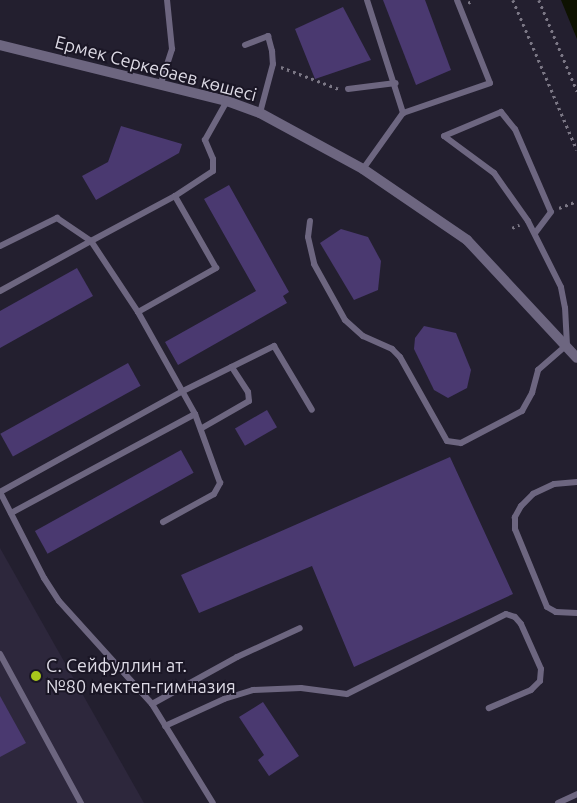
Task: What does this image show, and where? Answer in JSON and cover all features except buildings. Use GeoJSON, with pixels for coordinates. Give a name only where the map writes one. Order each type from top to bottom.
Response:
{"type":"FeatureCollection","features":[{"type":"Feature","properties":{"kind":"street","name":"Ермек Серкебаев көшесі"},"geometry":{"type":"LineString","coordinates":[[0,45],[161,83],[227,101],[260,114],[363,169],[467,240],[567,345],[577,358]]}},
{"type":"Feature","properties":{"kind":"lane"},"geometry":{"type":"LineString","coordinates":[[161,83],[172,49],[167,0]]}},
{"type":"Feature","properties":{"kind":"lane"},"geometry":{"type":"LineString","coordinates":[[367,0],[396,83],[403,113]]}},
{"type":"Feature","properties":{"kind":"lane"},"geometry":{"type":"LineString","coordinates":[[363,169],[403,113],[490,83],[457,0]]}},
{"type":"Feature","properties":{"kind":"lane"},"geometry":{"type":"LineString","coordinates":[[245,45],[268,36],[273,64],[260,114]]}},
{"type":"Feature","properties":{"kind":"lane"},"geometry":{"type":"LineString","coordinates":[[348,89],[396,83]]}},
{"type":"Feature","properties":{"kind":"lane"},"geometry":{"type":"LineString","coordinates":[[0,291],[175,196],[212,170],[213,159],[205,140],[227,101]]}},
{"type":"Feature","properties":{"kind":"lane"},"geometry":{"type":"LineString","coordinates":[[310,221],[308,237],[314,264],[345,320],[362,336],[392,349],[400,357],[448,441],[461,442],[522,411],[532,393],[538,370],[567,345],[561,287],[536,233],[494,173],[444,136],[501,112],[515,129],[551,212],[536,233]]}},
{"type":"Feature","properties":{"kind":"lane"},"geometry":{"type":"LineString","coordinates":[[138,312],[216,268],[175,196]]}},
{"type":"Feature","properties":{"kind":"lane"},"geometry":{"type":"LineString","coordinates":[[0,246],[57,218],[91,241],[138,312],[202,428],[220,479],[218,489],[163,522]]}},
{"type":"Feature","properties":{"kind":"lane"},"geometry":{"type":"LineString","coordinates":[[213,803],[152,704],[59,601],[0,492],[181,392],[274,346],[312,410]]}},
{"type":"Feature","properties":{"kind":"lane"},"geometry":{"type":"LineString","coordinates":[[202,428],[249,401],[248,392],[232,367]]}},
{"type":"Feature","properties":{"kind":"lane"},"geometry":{"type":"LineString","coordinates":[[0,511],[10,510],[195,414]]}},
{"type":"Feature","properties":{"kind":"lane"},"geometry":{"type":"LineString","coordinates":[[577,482],[554,484],[533,494],[520,506],[515,517],[515,529],[547,607],[556,612],[577,613]]}},
{"type":"Feature","properties":{"kind":"lane"},"geometry":{"type":"LineString","coordinates":[[165,726],[224,699],[253,690],[300,688],[347,694],[506,614],[515,617],[521,624],[541,669],[540,681],[530,690],[489,708]]}},
{"type":"Feature","properties":{"kind":"lane"},"geometry":{"type":"LineString","coordinates":[[152,704],[237,657],[300,628]]}},
{"type":"Feature","properties":{"kind":"lane"},"geometry":{"type":"LineString","coordinates":[[0,654],[82,803]]}},
{"type":"Feature","properties":{"kind":"lane"},"geometry":{"type":"LineString","coordinates":[[558,803],[577,794]]}},
{"type":"Feature","properties":{"kind":"path"},"geometry":{"type":"LineString","coordinates":[[513,0],[577,150]]}},
{"type":"Feature","properties":{"kind":"path"},"geometry":{"type":"LineString","coordinates":[[539,0],[577,91]]}},
{"type":"Feature","properties":{"kind":"path"},"geometry":{"type":"LineString","coordinates":[[273,64],[338,89],[348,89]]}},
{"type":"Feature","properties":{"kind":"shaded area"},"geometry":{"type":"Polygon","coordinates":[[[561,0],[577,0],[577,39],[561,0]]]}},
{"type":"Feature","properties":{"kind":"shaded area","name":"С. Сейфуллин ат. №80 мектеп-гимназия"},"geometry":{"type":"Polygon","coordinates":[[[0,548],[144,803],[0,803],[0,548]]]}},
{"type":"Feature","properties":{"kind":"place","name":"С. Сейфуллин ат. №80 мектеп-гимназия"},"geometry":{"type":"Point","coordinates":[36,676]}}]}
